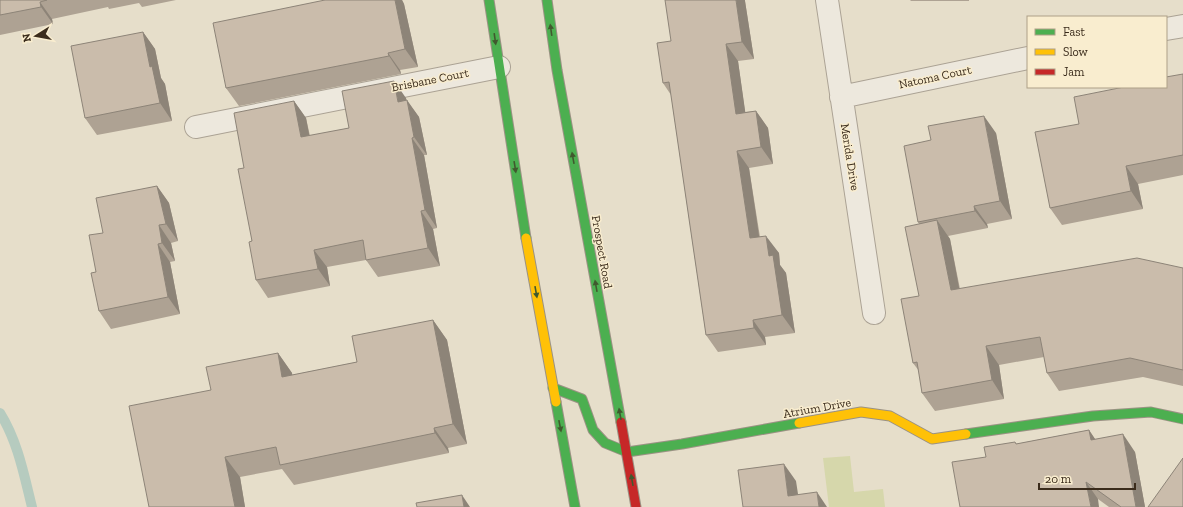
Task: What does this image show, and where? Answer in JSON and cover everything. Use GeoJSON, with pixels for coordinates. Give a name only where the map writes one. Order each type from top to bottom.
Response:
{"type":"FeatureCollection","features":[{"type":"Feature","properties":{"kind":"main road"},"geometry":{"type":"LineString","coordinates":[[489,0],[528,254],[575,507]]}},
{"type":"Feature","properties":{"kind":"main road","name":"Prospect Road"},"geometry":{"type":"LineString","coordinates":[[547,0],[557,70],[636,507]]}},
{"type":"Feature","properties":{"kind":"main road"},"geometry":{"type":"LineString","coordinates":[[553,388],[582,399],[593,430],[605,443],[627,452]]}},
{"type":"Feature","properties":{"kind":"main road","name":"Atrium Drive"},"geometry":{"type":"LineString","coordinates":[[627,452],[682,444],[861,412],[890,416],[932,439],[1093,416],[1151,412],[1183,419]]}},
{"type":"Feature","properties":{"kind":"street","name":"Merida Drive"},"geometry":{"type":"LineString","coordinates":[[827,0],[874,313]]}},
{"type":"Feature","properties":{"kind":"street"},"geometry":{"type":"LineString","coordinates":[[1167,30],[1183,26]]}},
{"type":"Feature","properties":{"kind":"street","name":"Natoma Court"},"geometry":{"type":"LineString","coordinates":[[841,97],[1027,58]]}},
{"type":"Feature","properties":{"kind":"street","name":"Brisbane Court"},"geometry":{"type":"LineString","coordinates":[[196,127],[499,67]]}},
{"type":"Feature","properties":{"kind":"green space"},"geometry":{"type":"Polygon","coordinates":[[[850,456],[854,492],[883,489],[885,507],[829,507],[823,458],[850,456]]]}},
{"type":"Feature","properties":{"kind":"building"},"geometry":{"type":"Polygon","coordinates":[[[0,0],[47,0],[40,2],[41,7],[0,15],[0,0]]]}},
{"type":"Feature","properties":{"kind":"building"},"geometry":{"type":"Polygon","coordinates":[[[325,0],[395,0],[405,49],[388,53],[389,56],[226,88],[213,23],[325,0]]]}},
{"type":"Feature","properties":{"kind":"building"},"geometry":{"type":"Polygon","coordinates":[[[665,0],[736,0],[742,42],[726,44],[736,114],[756,111],[761,147],[737,151],[750,238],[766,236],[769,256],[773,255],[782,315],[753,320],[754,328],[706,335],[669,82],[663,83],[657,43],[671,41],[665,0]]]}},
{"type":"Feature","properties":{"kind":"building"},"geometry":{"type":"Polygon","coordinates":[[[143,32],[150,67],[152,66],[160,103],[85,118],[71,46],[143,32]]]}},
{"type":"Feature","properties":{"kind":"building"},"geometry":{"type":"Polygon","coordinates":[[[1183,74],[1183,155],[1126,166],[1131,191],[1050,208],[1035,132],[1079,124],[1074,97],[1119,88],[1167,88],[1167,77],[1183,74]]]}},
{"type":"Feature","properties":{"kind":"building"},"geometry":{"type":"Polygon","coordinates":[[[394,81],[398,102],[407,100],[414,137],[412,138],[425,210],[421,211],[428,248],[366,260],[363,240],[314,250],[318,269],[256,280],[249,242],[252,241],[238,169],[244,168],[234,113],[294,101],[301,137],[349,128],[342,91],[394,81]]]}},
{"type":"Feature","properties":{"kind":"building"},"geometry":{"type":"Polygon","coordinates":[[[984,116],[1000,201],[974,206],[975,211],[918,222],[904,146],[931,140],[928,126],[984,116]]]}},
{"type":"Feature","properties":{"kind":"building"},"geometry":{"type":"Polygon","coordinates":[[[157,186],[166,224],[159,225],[162,243],[158,244],[168,297],[99,311],[91,273],[96,272],[89,235],[103,233],[96,198],[157,186]]]}},
{"type":"Feature","properties":{"kind":"building"},"geometry":{"type":"Polygon","coordinates":[[[937,220],[951,290],[1137,258],[1183,268],[1183,370],[1130,358],[1047,373],[1040,337],[986,346],[992,380],[922,393],[917,362],[913,363],[901,299],[919,296],[905,227],[937,220]]]}},
{"type":"Feature","properties":{"kind":"building"},"geometry":{"type":"Polygon","coordinates":[[[433,320],[453,424],[434,428],[435,433],[280,465],[276,447],[225,457],[235,507],[149,507],[129,406],[211,390],[206,367],[278,353],[282,377],[357,362],[352,336],[433,320]]]}},
{"type":"Feature","properties":{"kind":"building"},"geometry":{"type":"Polygon","coordinates":[[[1089,430],[1091,440],[1123,434],[1136,507],[1121,507],[1086,482],[1091,507],[960,507],[952,462],[986,457],[984,447],[1015,442],[1016,444],[1089,430]]]}},
{"type":"Feature","properties":{"kind":"building"},"geometry":{"type":"Polygon","coordinates":[[[1183,458],[1183,507],[1148,507],[1183,458]]]}},
{"type":"Feature","properties":{"kind":"building"},"geometry":{"type":"Polygon","coordinates":[[[784,464],[788,496],[817,492],[819,507],[743,507],[738,470],[784,464]]]}},
{"type":"Feature","properties":{"kind":"building"},"geometry":{"type":"Polygon","coordinates":[[[462,495],[464,507],[417,507],[416,503],[462,495]]]}},
{"type":"Feature","properties":{"kind":"waterway"},"geometry":{"type":"LineString","coordinates":[[0,413],[16,447],[32,507]]}},
{"type":"Feature","properties":{"kind":"traffic: fast"},"geometry":{"type":"LineString","coordinates":[[489,0],[526,238]]}},
{"type":"Feature","properties":{"kind":"traffic: fast"},"geometry":{"type":"LineString","coordinates":[[547,0],[557,70],[621,422]]}},
{"type":"Feature","properties":{"kind":"traffic: fast"},"geometry":{"type":"LineString","coordinates":[[553,388],[582,399],[593,430],[605,443],[627,452],[682,444],[799,423]]}},
{"type":"Feature","properties":{"kind":"traffic: fast"},"geometry":{"type":"LineString","coordinates":[[556,402],[575,507]]}},
{"type":"Feature","properties":{"kind":"traffic: fast"},"geometry":{"type":"LineString","coordinates":[[966,434],[1093,416],[1151,412],[1183,419]]}},
{"type":"Feature","properties":{"kind":"traffic: slow"},"geometry":{"type":"LineString","coordinates":[[526,238],[556,402]]}},
{"type":"Feature","properties":{"kind":"traffic: slow"},"geometry":{"type":"LineString","coordinates":[[799,423],[861,412],[890,416],[932,439],[966,434]]}},
{"type":"Feature","properties":{"kind":"traffic: jam"},"geometry":{"type":"LineString","coordinates":[[621,422],[636,507]]}}]}
